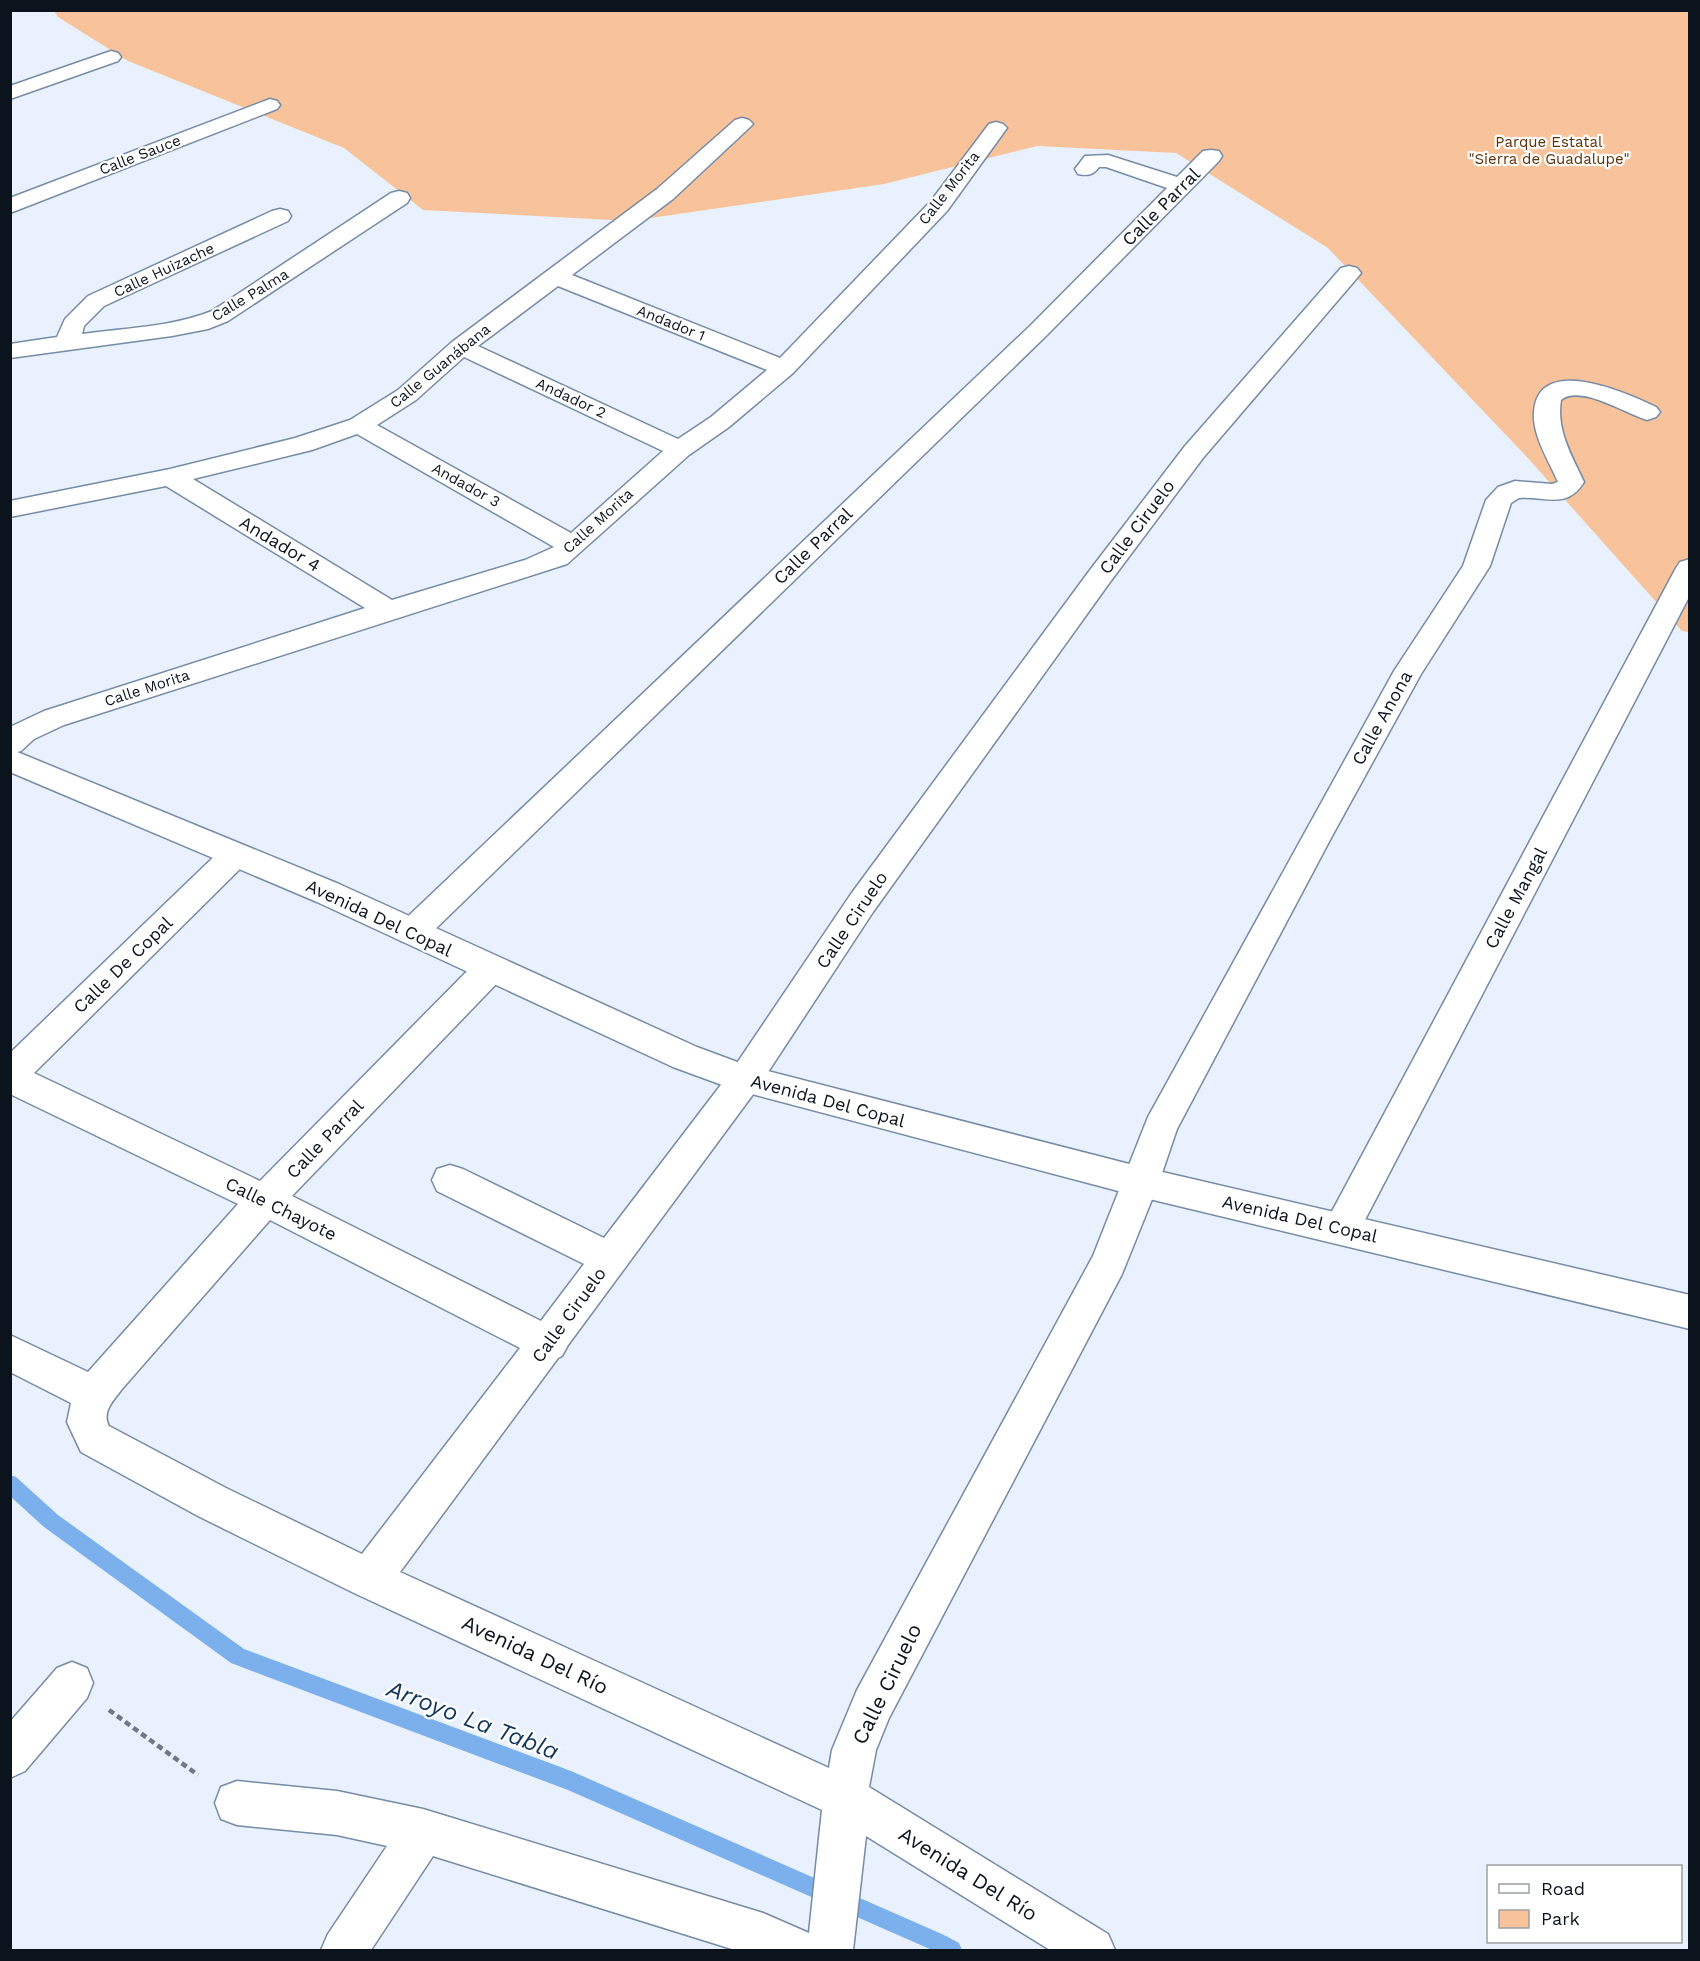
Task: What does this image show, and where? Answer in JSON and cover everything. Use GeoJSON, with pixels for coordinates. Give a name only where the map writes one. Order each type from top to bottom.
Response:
{"type":"FeatureCollection","features":[{"type":"Feature","properties":{"kind":"street"},"geometry":{"type":"LineString","coordinates":[[10,93],[111,57]]}},
{"type":"Feature","properties":{"kind":"street","name":"Calle Sauce"},"geometry":{"type":"LineString","coordinates":[[10,206],[270,105]]}},
{"type":"Feature","properties":{"kind":"street","name":"Calle Guanábana"},"geometry":{"type":"LineString","coordinates":[[10,509],[170,477],[303,444],[359,425],[407,395],[461,346],[557,277],[665,194],[742,124]]}},
{"type":"Feature","properties":{"kind":"street","name":"Calle Morita"},"geometry":{"type":"LineString","coordinates":[[10,744],[24,732],[54,718],[556,558],[573,546],[680,449],[720,422],[784,369],[939,206],[996,128]]}},
{"type":"Feature","properties":{"kind":"street","name":"Calle Parral"},"geometry":{"type":"LineString","coordinates":[[412,932],[1039,330],[1211,156]]}},
{"type":"Feature","properties":{"kind":"street"},"geometry":{"type":"LineString","coordinates":[[1086,169],[1093,161],[1108,161],[1181,186]]}},
{"type":"Feature","properties":{"kind":"street","name":"Calle Palma"},"geometry":{"type":"LineString","coordinates":[[10,351],[200,324],[220,316],[399,198]]}},
{"type":"Feature","properties":{"kind":"street","name":"Calle Huizache"},"geometry":{"type":"LineString","coordinates":[[69,343],[73,324],[96,301],[280,216]]}},
{"type":"Feature","properties":{"kind":"street","name":"Calle Ciruelo"},"geometry":{"type":"LineString","coordinates":[[369,1580],[549,1344],[745,1079],[862,903],[1122,547],[1194,452],[1349,273]]}},
{"type":"Feature","properties":{"kind":"street","name":"Andador 1"},"geometry":{"type":"LineString","coordinates":[[557,277],[784,369]]}},
{"type":"Feature","properties":{"kind":"street","name":"Andador 2"},"geometry":{"type":"LineString","coordinates":[[461,346],[680,449]]}},
{"type":"Feature","properties":{"kind":"street","name":"Calle Anona"},"geometry":{"type":"LineString","coordinates":[[1141,1182],[1160,1127],[1315,838],[1407,671],[1476,566],[1499,500],[1505,492],[1512,490],[1557,492],[1569,487],[1571,482],[1551,434],[1546,411],[1549,399],[1554,392],[1562,389],[1588,389],[1616,397],[1647,412]]}},
{"type":"Feature","properties":{"kind":"street","name":"Andador 3"},"geometry":{"type":"LineString","coordinates":[[359,425],[573,546]]}},
{"type":"Feature","properties":{"kind":"street","name":"Andador 4"},"geometry":{"type":"LineString","coordinates":[[170,477],[389,610]]}},
{"type":"Feature","properties":{"kind":"street","name":"Calle Mangal"},"geometry":{"type":"LineString","coordinates":[[1342,1228],[1689,568]]}},
{"type":"Feature","properties":{"kind":"street","name":"Avenida Del Copal"},"geometry":{"type":"LineString","coordinates":[[10,760],[328,893],[685,1057],[745,1079],[1141,1182],[1689,1312]]}},
{"type":"Feature","properties":{"kind":"street","name":"Calle De Copal"},"geometry":{"type":"LineString","coordinates":[[10,1076],[235,855]]}},
{"type":"Feature","properties":{"kind":"street","name":"Calle Parral"},"geometry":{"type":"LineString","coordinates":[[94,1395],[265,1200],[490,969]]}},
{"type":"Feature","properties":{"kind":"street","name":"Calle Chayote"},"geometry":{"type":"LineString","coordinates":[[10,1076],[265,1200],[549,1344]]}},
{"type":"Feature","properties":{"kind":"street"},"geometry":{"type":"LineString","coordinates":[[450,1180],[610,1259]]}},
{"type":"Feature","properties":{"kind":"street","name":"Calle Ciruelo"},"geometry":{"type":"LineString","coordinates":[[832,1938],[844,1819],[854,1750],[872,1705],[1109,1262],[1141,1182]]}},
{"type":"Feature","properties":{"kind":"street"},"geometry":{"type":"LineString","coordinates":[[10,1352],[94,1395]]}},
{"type":"Feature","properties":{"kind":"street","name":"Avenida Del Río"},"geometry":{"type":"LineString","coordinates":[[94,1395],[86,1413],[87,1425],[95,1439],[212,1502],[844,1819],[1092,1950]]}},
{"type":"Feature","properties":{"kind":"street"},"geometry":{"type":"LineString","coordinates":[[10,1756],[72,1683]]}},
{"type":"Feature","properties":{"kind":"street"},"geometry":{"type":"LineString","coordinates":[[237,1803],[337,1813],[423,1831],[763,1936],[793,1950]]}},
{"type":"Feature","properties":{"kind":"street"},"geometry":{"type":"LineString","coordinates":[[344,1950],[423,1831]]}},
{"type":"Feature","properties":{"kind":"path"},"geometry":{"type":"LineString","coordinates":[[72,1683],[237,1803]]}},
{"type":"Feature","properties":{"kind":"green space","name":"Parque Estatal \"Sierra de Guadalupe\""},"geometry":{"type":"Polygon","coordinates":[[[54,11],[1689,11],[1689,632],[1682,631],[1526,456],[1328,248],[1176,153],[1037,146],[884,184],[630,221],[423,210],[344,148],[128,61],[58,17],[54,11]]]}},
{"type":"Feature","properties":{"kind":"waterway","name":"Arroyo La Tabla"},"geometry":{"type":"LineString","coordinates":[[10,1483],[51,1521],[238,1656],[571,1781],[952,1950]]}}]}
